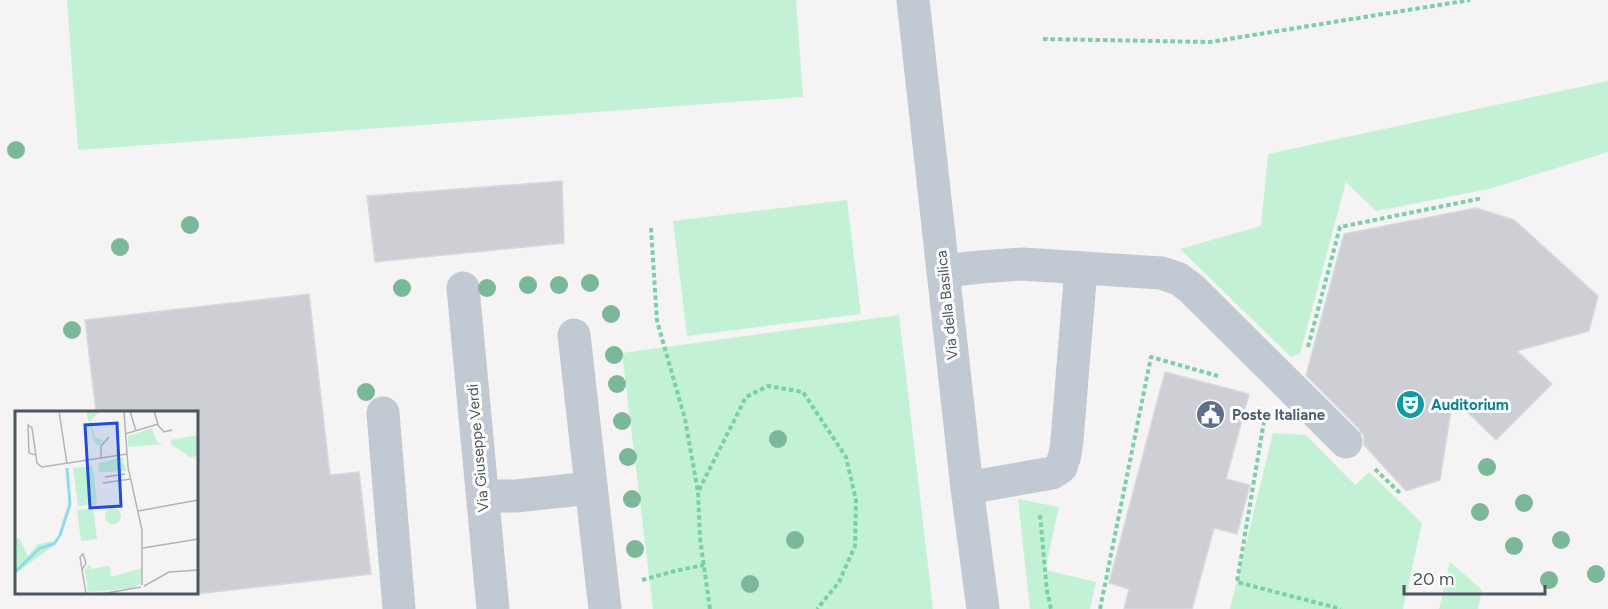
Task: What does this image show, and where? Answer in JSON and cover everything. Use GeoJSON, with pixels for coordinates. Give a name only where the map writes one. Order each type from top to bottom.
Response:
{"type":"FeatureCollection","features":[{"type":"Feature","properties":{"kind":"street","name":"Via della Basilica"},"geometry":{"type":"LineString","coordinates":[[914,0],[967,488],[983,609]]}},
{"type":"Feature","properties":{"kind":"street"},"geometry":{"type":"LineString","coordinates":[[943,271],[1022,264],[1161,273],[1179,279],[1192,289],[1346,442]]}},
{"type":"Feature","properties":{"kind":"street"},"geometry":{"type":"LineString","coordinates":[[967,488],[1052,473],[1061,467],[1065,454],[1081,268]]}},
{"type":"Feature","properties":{"kind":"street","name":"Via Giuseppe Verdi"},"geometry":{"type":"LineString","coordinates":[[463,288],[493,609]]}},
{"type":"Feature","properties":{"kind":"street"},"geometry":{"type":"LineString","coordinates":[[574,335],[604,600]]}},
{"type":"Feature","properties":{"kind":"street"},"geometry":{"type":"LineString","coordinates":[[383,413],[399,609]]}},
{"type":"Feature","properties":{"kind":"street"},"geometry":{"type":"LineString","coordinates":[[483,496],[516,496],[591,488]]}},
{"type":"Feature","properties":{"kind":"path"},"geometry":{"type":"LineString","coordinates":[[1043,39],[1210,42],[1470,0]]}},
{"type":"Feature","properties":{"kind":"path"},"geometry":{"type":"LineString","coordinates":[[1283,379],[1305,360],[1340,227],[1483,198]]}},
{"type":"Feature","properties":{"kind":"path"},"geometry":{"type":"LineString","coordinates":[[651,228],[657,321],[685,418],[698,492],[700,538],[710,609]]}},
{"type":"Feature","properties":{"kind":"path"},"geometry":{"type":"LineString","coordinates":[[1100,609],[1151,357],[1225,378]]}},
{"type":"Feature","properties":{"kind":"path"},"geometry":{"type":"LineString","coordinates":[[698,492],[746,397],[768,386],[803,392],[846,457],[856,500],[855,546],[839,582],[817,609]]}},
{"type":"Feature","properties":{"kind":"path"},"geometry":{"type":"LineString","coordinates":[[1264,417],[1237,582],[1341,609]]}},
{"type":"Feature","properties":{"kind":"path"},"geometry":{"type":"LineString","coordinates":[[1037,476],[1047,591],[1051,609]]}},
{"type":"Feature","properties":{"kind":"path"},"geometry":{"type":"LineString","coordinates":[[604,600],[675,571],[704,565]]}},
{"type":"Feature","properties":{"kind":"green space"},"geometry":{"type":"Polygon","coordinates":[[[67,0],[796,0],[803,97],[78,150],[67,0]]]}},
{"type":"Feature","properties":{"kind":"green space"},"geometry":{"type":"Polygon","coordinates":[[[1608,81],[1608,152],[1489,189],[1376,211],[1346,182],[1300,354],[1291,357],[1180,249],[1261,226],[1268,154],[1608,81]]]}},
{"type":"Feature","properties":{"kind":"green space"},"geometry":{"type":"Polygon","coordinates":[[[847,200],[861,314],[687,336],[673,221],[847,200]]]}},
{"type":"Feature","properties":{"kind":"green space"},"geometry":{"type":"Polygon","coordinates":[[[899,315],[933,609],[653,609],[622,353],[899,315]]]}},
{"type":"Feature","properties":{"kind":"green space"},"geometry":{"type":"Polygon","coordinates":[[[1273,433],[1306,435],[1355,485],[1369,472],[1422,523],[1403,609],[1230,609],[1273,433]]]}},
{"type":"Feature","properties":{"kind":"green space"},"geometry":{"type":"Polygon","coordinates":[[[1018,499],[1059,507],[1045,570],[1096,582],[1090,609],[1030,609],[1018,499]]]}},
{"type":"Feature","properties":{"kind":"green space"},"geometry":{"type":"Polygon","coordinates":[[[1450,562],[1482,590],[1478,609],[1439,609],[1450,562]]]}},
{"type":"Feature","properties":{"kind":"building"},"geometry":{"type":"Polygon","coordinates":[[[562,181],[564,243],[375,262],[367,196],[562,181]]]}},
{"type":"Feature","properties":{"kind":"building"},"geometry":{"type":"Polygon","coordinates":[[[1476,208],[1514,220],[1598,296],[1589,331],[1517,351],[1552,384],[1496,440],[1453,398],[1440,480],[1406,491],[1364,445],[1364,437],[1359,429],[1306,375],[1344,234],[1476,208]]]}},
{"type":"Feature","properties":{"kind":"building"},"geometry":{"type":"Polygon","coordinates":[[[309,294],[330,475],[359,472],[371,574],[198,594],[198,411],[96,411],[85,320],[309,294]]]}},
{"type":"Feature","properties":{"kind":"building"},"geometry":{"type":"Polygon","coordinates":[[[1165,372],[1249,394],[1226,479],[1250,485],[1237,534],[1214,528],[1192,609],[1124,609],[1129,589],[1109,583],[1165,372]]]}},
{"type":"Feature","properties":{"kind":"place","name":"Auditorium"},"geometry":{"type":"Point","coordinates":[1410,405]}},
{"type":"Feature","properties":{"kind":"place","name":"Poste Italiane"},"geometry":{"type":"Point","coordinates":[1211,415]}}]}
